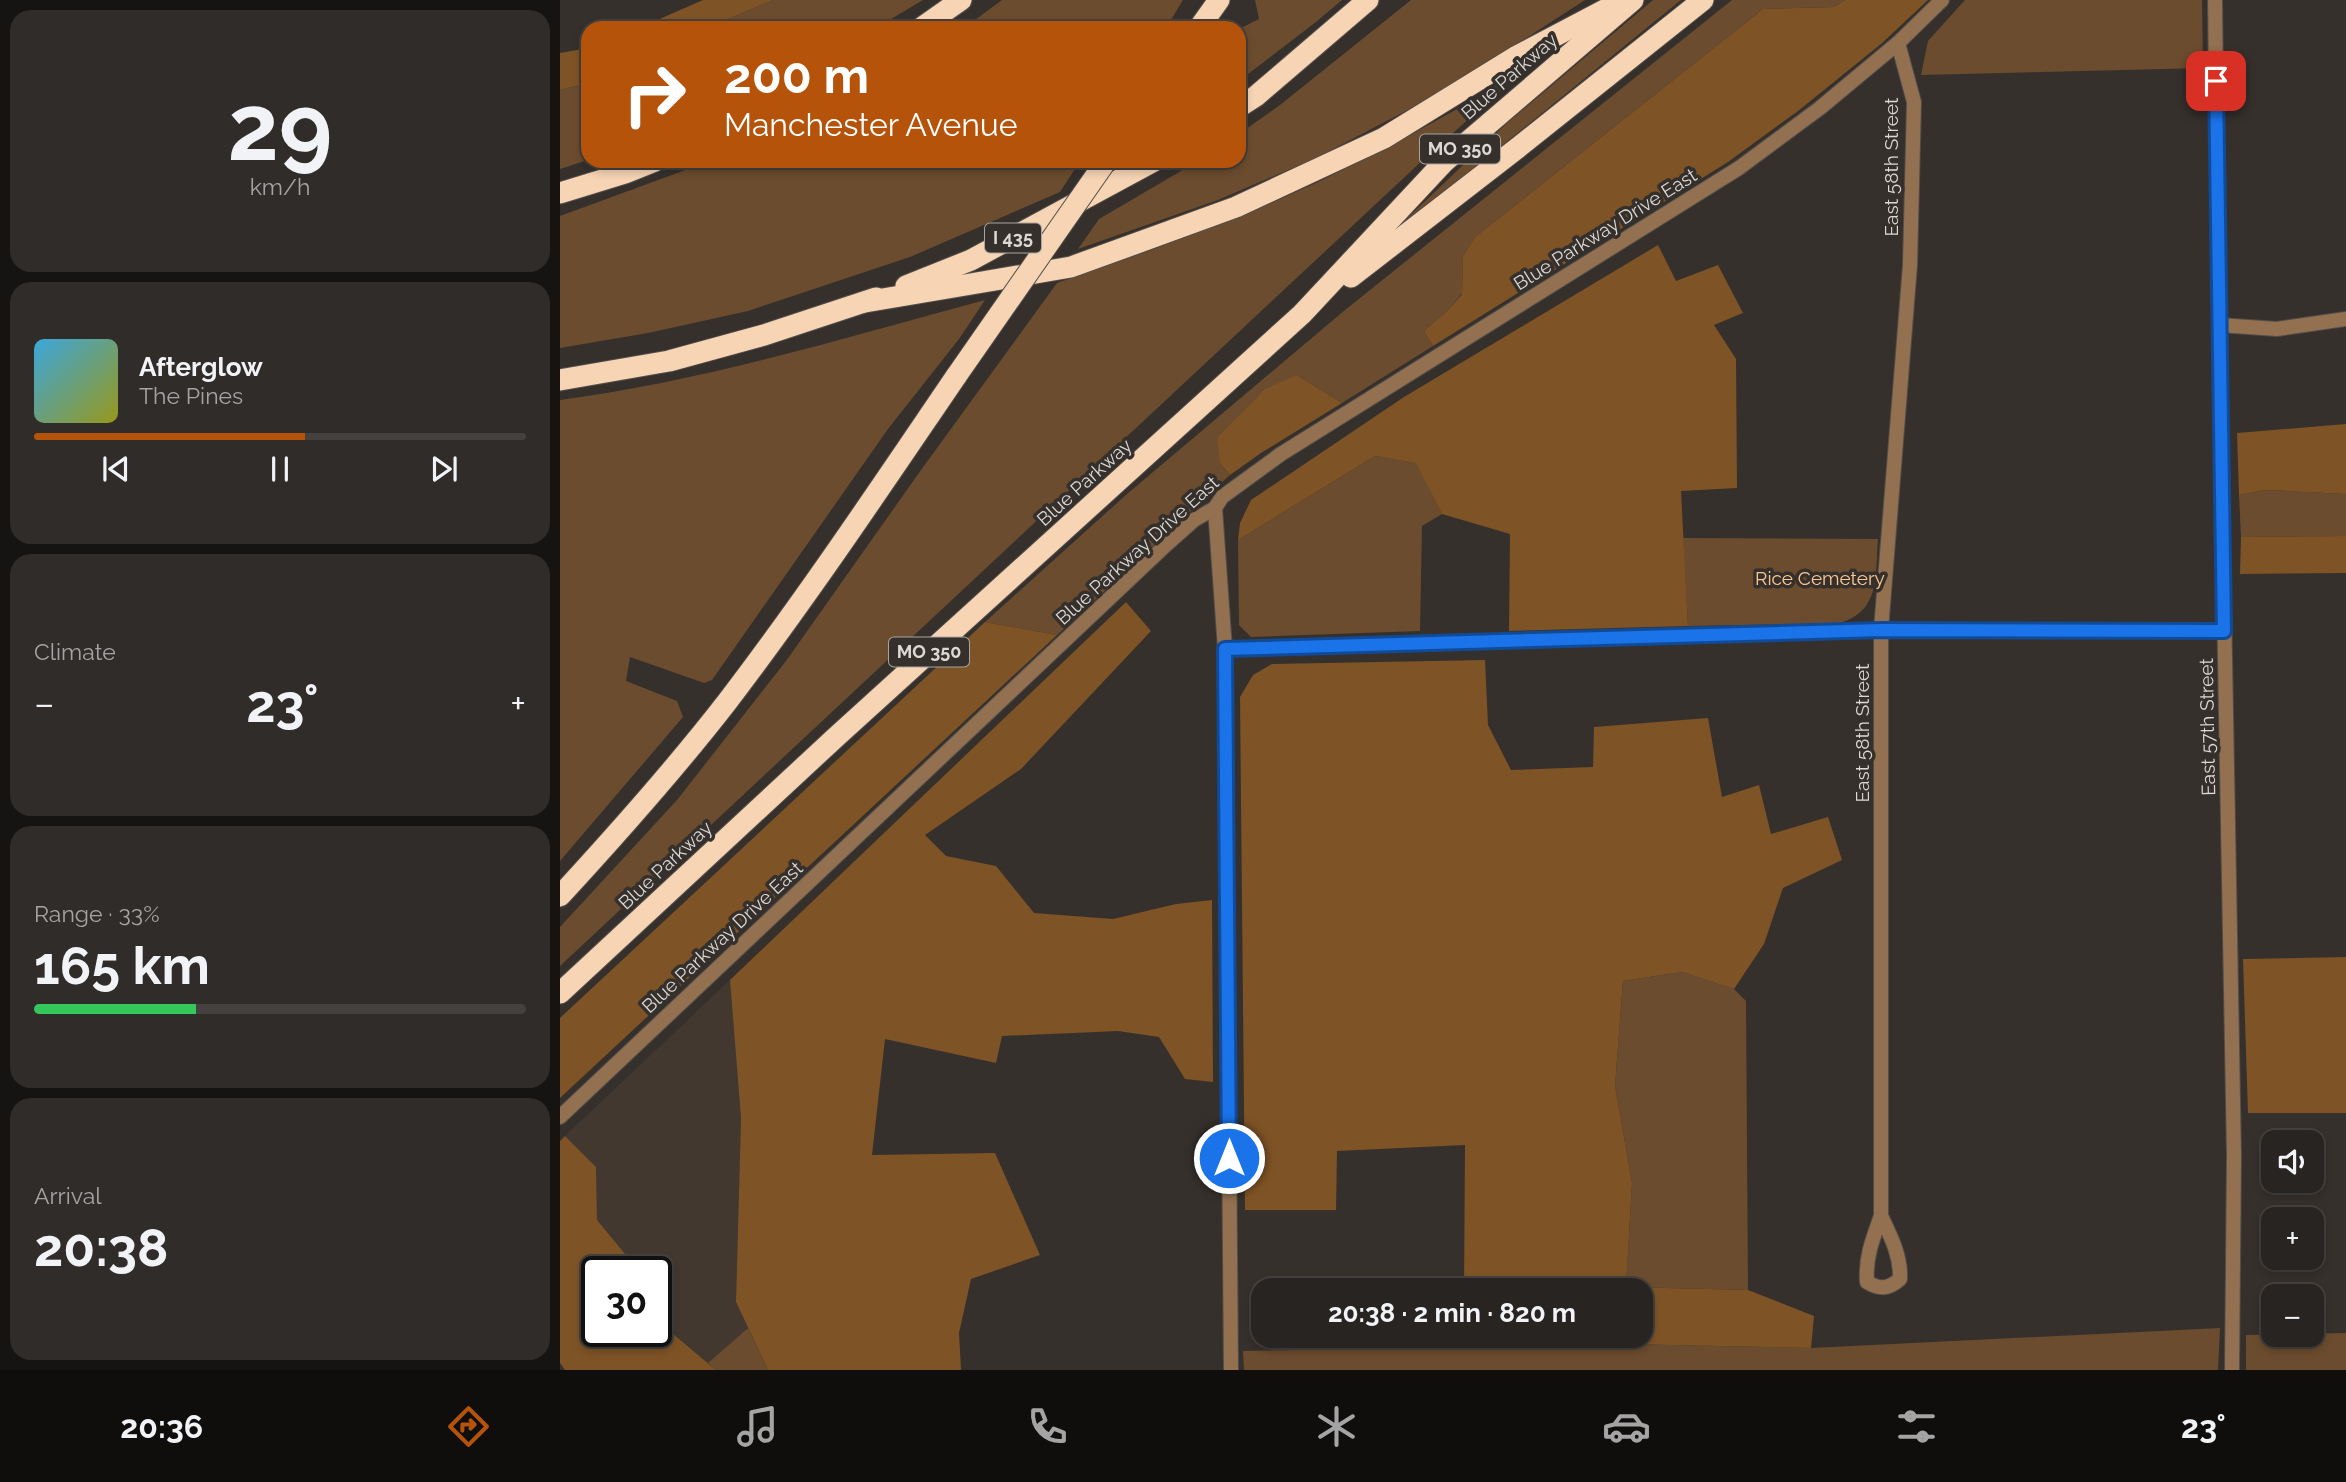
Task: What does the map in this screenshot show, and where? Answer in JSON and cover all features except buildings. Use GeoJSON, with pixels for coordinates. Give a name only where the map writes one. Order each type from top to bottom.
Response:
{"type":"FeatureCollection","features":[{"type":"Feature","properties":{"kind":"highway"},"geometry":{"type":"LineString","coordinates":[[931,21],[961,0]]}},
{"type":"Feature","properties":{"kind":"highway"},"geometry":{"type":"LineString","coordinates":[[1204,21],[1220,0]]}},
{"type":"Feature","properties":{"kind":"highway"},"geometry":{"type":"LineString","coordinates":[[1246,102],[1368,0]]}},
{"type":"Feature","properties":{"kind":"highway"},"geometry":{"type":"LineString","coordinates":[[865,302],[1071,267],[1236,207],[1384,138],[1517,56],[1623,0]]}},
{"type":"Feature","properties":{"kind":"highway","name":"Blue Parkway"},"geometry":{"type":"LineString","coordinates":[[560,993],[836,737],[1302,314],[1444,162],[1633,0]]}},
{"type":"Feature","properties":{"kind":"highway"},"geometry":{"type":"LineString","coordinates":[[1302,314],[1520,146],[1703,0]]}},
{"type":"Feature","properties":{"kind":"highway"},"geometry":{"type":"LineString","coordinates":[[560,193],[638,168]]}},
{"type":"Feature","properties":{"kind":"highway"},"geometry":{"type":"LineString","coordinates":[[560,896],[665,779],[727,702],[797,607],[1101,168]]}},
{"type":"Feature","properties":{"kind":"highway","name":"I 435"},"geometry":{"type":"LineString","coordinates":[[560,380],[669,361],[764,335],[865,302],[971,260],[1141,168]]}},
{"type":"Feature","properties":{"kind":"street","name":"Blue Parkway Drive East"},"geometry":{"type":"LineString","coordinates":[[560,1117],[1167,544],[1194,520],[1215,508],[1222,497],[1280,454],[1739,168],[1821,108],[1898,43],[1942,0]]}},
{"type":"Feature","properties":{"kind":"street","name":"East 57th Street"},"geometry":{"type":"LineString","coordinates":[[2215,0],[2234,1156],[2232,1370]]}},
{"type":"Feature","properties":{"kind":"street","name":"East 58th Street"},"geometry":{"type":"LineString","coordinates":[[1881,1216],[1881,630],[1910,265],[1914,102],[1898,43]]}},
{"type":"Feature","properties":{"kind":"street"},"geometry":{"type":"LineString","coordinates":[[2219,325],[2277,329],[2346,319]]}},
{"type":"Feature","properties":{"kind":"street"},"geometry":{"type":"LineString","coordinates":[[1215,508],[1225,649],[1231,1370]]}},
{"type":"Feature","properties":{"kind":"street"},"geometry":{"type":"LineString","coordinates":[[1225,649],[1881,630],[2224,631]]}},
{"type":"Feature","properties":{"kind":"shaded area"},"geometry":{"type":"Polygon","coordinates":[[[703,0],[773,0],[724,21],[655,21],[703,0]]]}},
{"type":"Feature","properties":{"kind":"shaded area"},"geometry":{"type":"Polygon","coordinates":[[[1845,0],[1928,0],[1881,44],[1798,111],[1728,162],[1433,346],[1424,331],[1462,294],[1463,256],[1475,237],[1763,9],[1834,7],[1845,0]]]}},
{"type":"Feature","properties":{"kind":"shaded area"},"geometry":{"type":"Polygon","coordinates":[[[581,49],[581,85],[560,90],[560,53],[581,49]]]}},
{"type":"Feature","properties":{"kind":"shaded area"},"geometry":{"type":"Polygon","coordinates":[[[1658,245],[1676,281],[1718,265],[1743,313],[1714,325],[1736,359],[1737,488],[1681,491],[1688,626],[1509,631],[1510,534],[1442,514],[1416,463],[1375,456],[1238,540],[1240,523],[1251,500],[1404,397],[1658,245]]]}},
{"type":"Feature","properties":{"kind":"shaded area"},"geometry":{"type":"Polygon","coordinates":[[[1297,375],[1342,403],[1230,475],[1220,463],[1217,438],[1265,389],[1297,375]]]}},
{"type":"Feature","properties":{"kind":"shaded area"},"geometry":{"type":"Polygon","coordinates":[[[2346,424],[2346,494],[2266,490],[2239,495],[2237,433],[2346,424]]]}},
{"type":"Feature","properties":{"kind":"shaded area"},"geometry":{"type":"Polygon","coordinates":[[[2346,536],[2346,573],[2240,574],[2241,537],[2346,536]]]}},
{"type":"Feature","properties":{"kind":"shaded area"},"geometry":{"type":"Polygon","coordinates":[[[1126,602],[1151,631],[1021,769],[925,835],[946,856],[996,866],[1034,913],[1113,919],[1176,904],[1212,900],[1213,1082],[1185,1079],[1159,1037],[1118,1031],[1002,1036],[996,1063],[885,1039],[872,1155],[995,1153],[1040,1255],[971,1279],[959,1333],[961,1370],[768,1370],[736,1302],[741,1118],[730,980],[1126,602]]]}},
{"type":"Feature","properties":{"kind":"shaded area"},"geometry":{"type":"Polygon","coordinates":[[[985,622],[1057,635],[560,1098],[560,1018],[985,622]]]}},
{"type":"Feature","properties":{"kind":"shaded area"},"geometry":{"type":"Polygon","coordinates":[[[1485,660],[1488,725],[1511,770],[1593,767],[1594,727],[1708,718],[1722,797],[1759,785],[1771,834],[1828,817],[1842,860],[1783,888],[1764,944],[1734,989],[1682,972],[1623,981],[1615,1086],[1632,1183],[1627,1278],[1464,1278],[1465,1145],[1337,1151],[1336,1210],[1245,1210],[1240,697],[1253,675],[1272,664],[1485,660]]]}},
{"type":"Feature","properties":{"kind":"shaded area"},"geometry":{"type":"Polygon","coordinates":[[[2346,957],[2346,1113],[2248,1113],[2243,959],[2346,957]]]}},
{"type":"Feature","properties":{"kind":"shaded area"},"geometry":{"type":"Polygon","coordinates":[[[730,980],[741,1118],[736,1302],[748,1328],[708,1363],[672,1333],[672,1256],[627,1256],[597,1220],[596,1167],[565,1136],[730,980]]]}},
{"type":"Feature","properties":{"kind":"shaded area"},"geometry":{"type":"Polygon","coordinates":[[[565,1136],[596,1167],[597,1220],[627,1256],[581,1256],[581,1347],[672,1347],[672,1333],[716,1370],[565,1370],[560,1363],[560,1141],[565,1136]]]}},
{"type":"Feature","properties":{"kind":"shaded area"},"geometry":{"type":"Polygon","coordinates":[[[1653,1288],[1748,1290],[1814,1316],[1811,1348],[1653,1345],[1653,1288]]]}},
{"type":"Feature","properties":{"kind":"green space"},"geometry":{"type":"Polygon","coordinates":[[[773,0],[923,0],[888,21],[724,21],[773,0]]]}},
{"type":"Feature","properties":{"kind":"green space"},"geometry":{"type":"Polygon","coordinates":[[[1002,0],[1183,0],[1170,21],[974,21],[1002,0]]]}},
{"type":"Feature","properties":{"kind":"green space"},"geometry":{"type":"Polygon","coordinates":[[[1255,0],[1342,0],[1246,76],[1246,26],[1259,19],[1255,0]]]}},
{"type":"Feature","properties":{"kind":"green space"},"geometry":{"type":"Polygon","coordinates":[[[1411,0],[1585,0],[1446,90],[1316,158],[1218,200],[1078,249],[1099,219],[1186,168],[1246,168],[1246,129],[1411,0]]]}},
{"type":"Feature","properties":{"kind":"green space"},"geometry":{"type":"Polygon","coordinates":[[[1653,0],[1681,0],[1376,248],[1507,123],[1653,0]]]}},
{"type":"Feature","properties":{"kind":"green space"},"geometry":{"type":"Polygon","coordinates":[[[1732,0],[1845,0],[1834,7],[1763,9],[1475,237],[1463,256],[1462,293],[1450,308],[1424,331],[1433,346],[1342,403],[1297,375],[1220,463],[1230,475],[1057,635],[985,622],[1127,494],[1345,310],[1732,0]]]}},
{"type":"Feature","properties":{"kind":"green space"},"geometry":{"type":"Polygon","coordinates":[[[1965,0],[2202,0],[2203,68],[1921,75],[1928,41],[1965,0]]]}},
{"type":"Feature","properties":{"kind":"green space"},"geometry":{"type":"Polygon","coordinates":[[[1518,71],[1520,73],[1424,159],[560,966],[560,927],[677,800],[786,661],[1057,283],[1251,212],[1318,182],[1387,148],[1475,99],[1518,71]]]}},
{"type":"Feature","properties":{"kind":"green space"},"geometry":{"type":"Polygon","coordinates":[[[581,85],[581,162],[560,169],[560,90],[581,85]]]}},
{"type":"Feature","properties":{"kind":"green space"},"geometry":{"type":"Polygon","coordinates":[[[691,168],[1075,168],[1060,192],[910,257],[748,311],[648,333],[560,348],[560,216],[691,168]]]}},
{"type":"Feature","properties":{"kind":"green space"},"geometry":{"type":"Polygon","coordinates":[[[985,300],[959,339],[888,429],[712,680],[704,683],[630,657],[626,681],[677,701],[683,717],[560,861],[560,400],[721,370],[985,300]]]}},
{"type":"Feature","properties":{"kind":"green space"},"geometry":{"type":"Polygon","coordinates":[[[1375,456],[1417,463],[1442,514],[1422,526],[1420,631],[1251,637],[1239,625],[1238,540],[1375,456]]]}},
{"type":"Feature","properties":{"kind":"green space"},"geometry":{"type":"Polygon","coordinates":[[[2266,490],[2346,494],[2346,536],[2241,537],[2239,495],[2266,490]]]}},
{"type":"Feature","properties":{"kind":"green space","name":"Rice Cemetery"},"geometry":{"type":"Polygon","coordinates":[[[1683,538],[1878,539],[1873,590],[1862,610],[1853,618],[1839,623],[1688,626],[1683,538]]]}},
{"type":"Feature","properties":{"kind":"green space"},"geometry":{"type":"Polygon","coordinates":[[[1682,972],[1734,989],[1746,1001],[1748,1290],[1653,1288],[1653,1278],[1627,1278],[1632,1183],[1615,1086],[1623,981],[1682,972]]]}},
{"type":"Feature","properties":{"kind":"green space"},"geometry":{"type":"Polygon","coordinates":[[[748,1328],[768,1370],[716,1370],[708,1363],[748,1328]]]}},
{"type":"Feature","properties":{"kind":"green space"},"geometry":{"type":"Polygon","coordinates":[[[2220,1328],[2218,1370],[1244,1370],[1243,1351],[1653,1348],[1653,1345],[1811,1348],[2220,1328]]]}},
{"type":"Feature","properties":{"kind":"green space"},"geometry":{"type":"Polygon","coordinates":[[[2324,1333],[2346,1333],[2346,1370],[2246,1370],[2246,1335],[2261,1335],[2261,1347],[2324,1347],[2324,1333]]]}},
{"type":"Feature","properties":{"kind":"route"},"geometry":{"type":"LineString","coordinates":[[1229,1158],[1225,649],[1881,630],[2224,631],[2216,81]]}}]}
